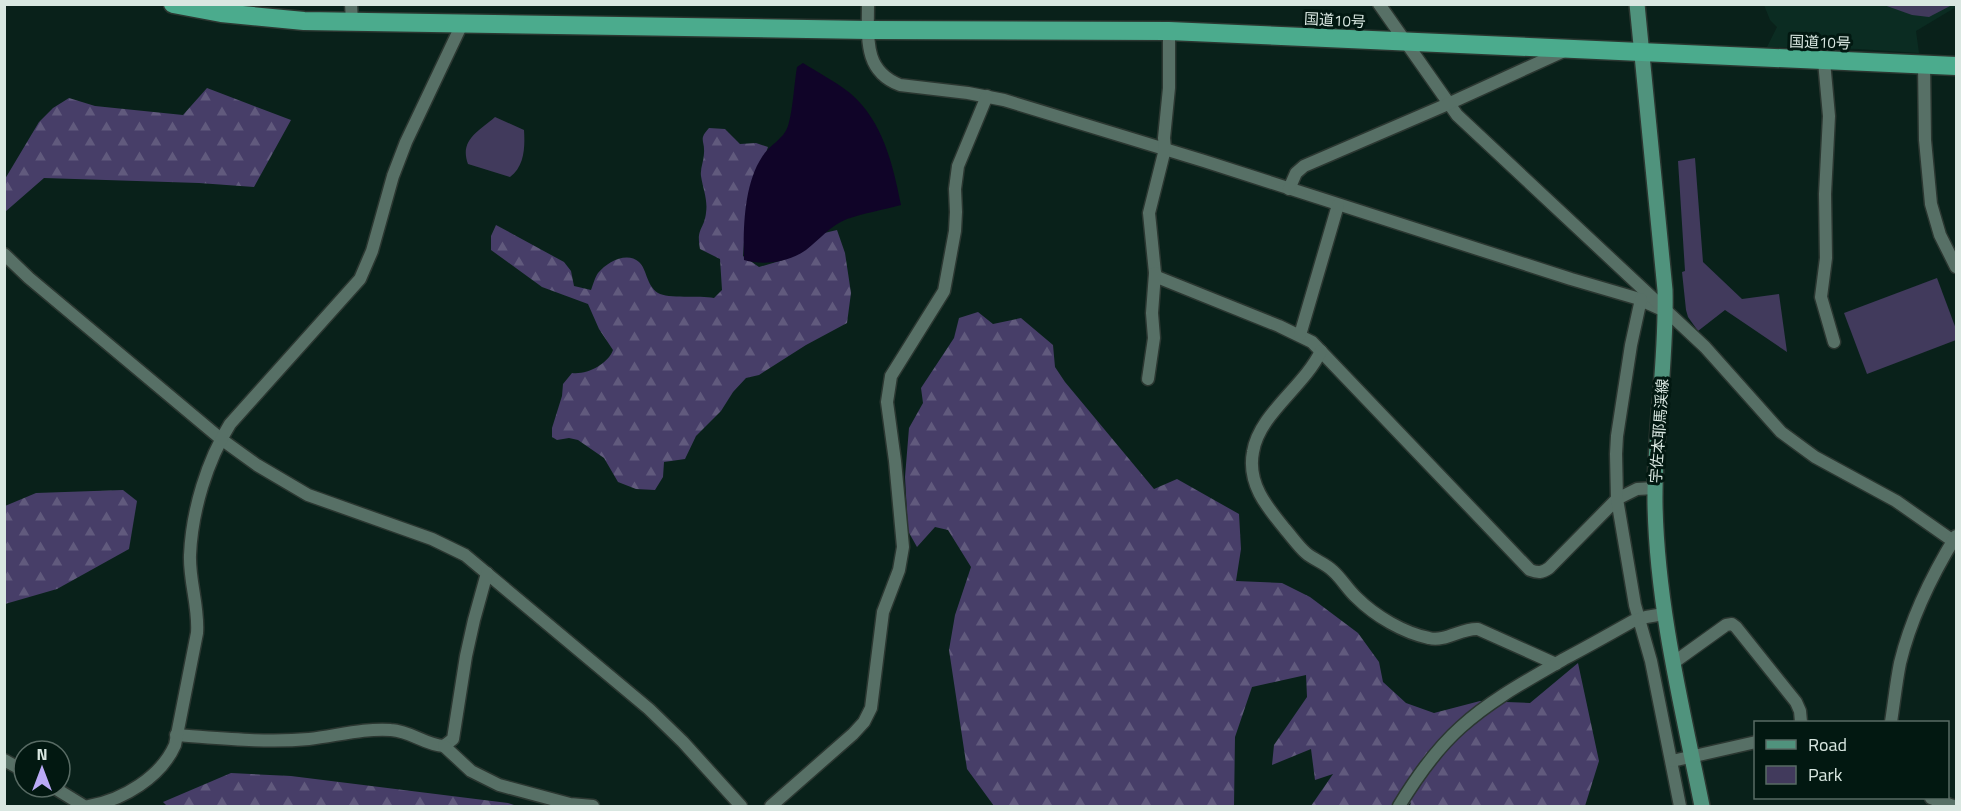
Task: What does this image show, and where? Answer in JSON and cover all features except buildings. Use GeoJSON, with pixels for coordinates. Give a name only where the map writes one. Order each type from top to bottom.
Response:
{"type":"FeatureCollection","features":[{"type":"Feature","properties":{"kind":"highway","name":"国道10号"},"geometry":{"type":"LineString","coordinates":[[173,4],[221,13],[275,19],[352,13],[462,24],[868,30],[1169,31],[1956,66]]}},
{"type":"Feature","properties":{"kind":"main road","name":"宇佐本耶馬渓線"},"geometry":{"type":"LineString","coordinates":[[1637,4],[1660,228],[1665,311],[1664,354],[1656,434],[1657,538],[1664,614],[1702,807]]}},
{"type":"Feature","properties":{"kind":"street"},"geometry":{"type":"LineString","coordinates":[[868,4],[870,51],[874,63],[882,74],[893,82],[987,96],[1165,149],[1570,279],[1641,299],[1665,311]]}},
{"type":"Feature","properties":{"kind":"street"},"geometry":{"type":"LineString","coordinates":[[1379,4],[1448,104],[1467,125],[1705,346],[1756,406],[1791,440],[1815,457],[1896,501],[1956,540],[1929,584],[1908,637],[1900,666],[1891,721]]}},
{"type":"Feature","properties":{"kind":"street"},"geometry":{"type":"LineString","coordinates":[[89,807],[130,792],[169,757],[175,745],[197,633],[198,617],[190,555],[194,520],[220,439],[230,423],[360,279],[372,251],[393,176],[406,142],[462,24]]}},
{"type":"Feature","properties":{"kind":"street"},"geometry":{"type":"LineString","coordinates":[[1148,379],[1154,338],[1152,313],[1155,273],[1149,213],[1165,149],[1169,88],[1169,31]]}},
{"type":"Feature","properties":{"kind":"street"},"geometry":{"type":"LineString","coordinates":[[1289,189],[1296,173],[1304,166],[1568,49]]}},
{"type":"Feature","properties":{"kind":"street"},"geometry":{"type":"LineString","coordinates":[[1824,60],[1829,116],[1825,194],[1825,267],[1821,297],[1834,342]]}},
{"type":"Feature","properties":{"kind":"street"},"geometry":{"type":"LineString","coordinates":[[1924,65],[1925,140],[1931,204],[1940,235],[1956,267]]}},
{"type":"Feature","properties":{"kind":"street"},"geometry":{"type":"LineString","coordinates":[[771,807],[853,734],[864,722],[871,708],[883,612],[899,570],[903,547],[887,402],[888,388],[891,376],[944,291],[955,231],[955,189],[958,166],[987,96]]}},
{"type":"Feature","properties":{"kind":"street"},"geometry":{"type":"LineString","coordinates":[[1300,335],[1338,205]]}},
{"type":"Feature","properties":{"kind":"street"},"geometry":{"type":"LineString","coordinates":[[4,254],[220,439],[257,465],[320,500],[444,544],[465,555],[649,709],[683,742],[738,806]]}},
{"type":"Feature","properties":{"kind":"street"},"geometry":{"type":"LineString","coordinates":[[1155,273],[1161,280],[1300,335],[1312,342],[1530,570],[1537,573],[1549,568],[1617,499],[1636,489],[1655,488]]}},
{"type":"Feature","properties":{"kind":"street"},"geometry":{"type":"LineString","coordinates":[[1641,299],[1631,345],[1617,436],[1617,499],[1630,581],[1651,661],[1680,807]]}},
{"type":"Feature","properties":{"kind":"street"},"geometry":{"type":"LineString","coordinates":[[1322,351],[1307,376],[1263,425],[1256,439],[1252,459],[1253,478],[1269,510],[1307,554],[1330,568],[1362,604],[1398,626],[1434,639],[1478,629],[1556,664]]}},
{"type":"Feature","properties":{"kind":"street"},"geometry":{"type":"LineString","coordinates":[[176,735],[227,740],[307,739],[389,730],[406,732],[435,746],[444,746],[453,739],[466,656],[487,573]]}},
{"type":"Feature","properties":{"kind":"street"},"geometry":{"type":"LineString","coordinates":[[1398,807],[1430,760],[1459,728],[1496,699],[1639,619],[1664,614]]}},
{"type":"Feature","properties":{"kind":"street"},"geometry":{"type":"LineString","coordinates":[[1673,663],[1726,625],[1732,624],[1796,702],[1801,721]]}},
{"type":"Feature","properties":{"kind":"street"},"geometry":{"type":"LineString","coordinates":[[1672,760],[1754,742]]}},
{"type":"Feature","properties":{"kind":"street"},"geometry":{"type":"LineString","coordinates":[[444,746],[471,771],[499,785],[570,804],[593,807]]}},
{"type":"Feature","properties":{"kind":"street"},"geometry":{"type":"LineString","coordinates":[[1933,799],[1953,807]]}},
{"type":"Feature","properties":{"kind":"shaded area"},"geometry":{"type":"Polygon","coordinates":[[[1956,4],[1956,7],[1916,31],[1919,53],[1767,47],[1777,27],[1770,20],[1764,5],[1956,4]]]}},
{"type":"Feature","properties":{"kind":"shaded area"},"geometry":{"type":"Polygon","coordinates":[[[803,63],[850,93],[871,117],[885,144],[901,205],[847,219],[830,229],[806,250],[784,260],[768,263],[744,260],[746,207],[751,180],[762,157],[786,131],[797,67],[803,63]]]}},
{"type":"Feature","properties":{"kind":"green space"},"geometry":{"type":"Polygon","coordinates":[[[1884,5],[1952,5],[1929,17],[1912,15],[1884,5]]]}},
{"type":"Feature","properties":{"kind":"green space"},"geometry":{"type":"Polygon","coordinates":[[[207,88],[291,120],[254,187],[44,178],[5,212],[5,179],[39,122],[53,108],[69,98],[95,106],[183,115],[207,88]]]}},
{"type":"Feature","properties":{"kind":"green space"},"geometry":{"type":"Polygon","coordinates":[[[495,117],[524,130],[521,162],[510,177],[468,164],[466,156],[468,142],[495,117]]]}},
{"type":"Feature","properties":{"kind":"green space"},"geometry":{"type":"Polygon","coordinates":[[[709,128],[725,129],[740,144],[756,143],[768,147],[751,201],[743,256],[759,267],[783,260],[820,234],[837,230],[845,253],[851,293],[847,323],[806,345],[759,375],[746,378],[733,392],[721,411],[696,436],[685,459],[664,462],[663,477],[655,490],[636,489],[618,482],[604,458],[578,440],[569,438],[557,440],[552,437],[552,428],[562,396],[563,384],[572,373],[584,372],[602,364],[613,350],[599,329],[588,304],[542,287],[491,250],[491,236],[496,225],[564,262],[571,271],[574,286],[591,290],[602,269],[617,259],[629,258],[642,265],[651,286],[658,293],[669,296],[714,298],[722,290],[720,259],[700,249],[699,242],[706,208],[701,173],[704,153],[703,138],[709,128]]]}},
{"type":"Feature","properties":{"kind":"green space"},"geometry":{"type":"Polygon","coordinates":[[[1695,158],[1703,262],[1742,299],[1779,294],[1787,352],[1725,310],[1698,331],[1688,317],[1682,272],[1685,271],[1678,161],[1695,158]]]}},
{"type":"Feature","properties":{"kind":"green space"},"geometry":{"type":"Polygon","coordinates":[[[1937,278],[1956,329],[1956,340],[1867,374],[1844,313],[1937,278]]]}},
{"type":"Feature","properties":{"kind":"green space"},"geometry":{"type":"Polygon","coordinates":[[[978,312],[993,324],[1021,318],[1053,345],[1055,367],[1065,382],[1154,489],[1177,479],[1239,514],[1241,549],[1236,581],[1282,583],[1310,597],[1358,633],[1379,662],[1383,682],[1406,703],[1434,713],[1480,701],[1530,703],[1578,663],[1599,761],[1585,806],[1410,806],[1411,802],[1407,806],[1311,806],[1333,774],[1315,780],[1311,749],[1272,765],[1274,745],[1307,697],[1306,675],[1252,687],[1235,737],[1234,806],[994,806],[967,769],[949,650],[955,615],[971,567],[948,530],[935,527],[917,547],[908,531],[905,477],[909,428],[923,403],[921,388],[954,338],[959,318],[978,312]]]}},
{"type":"Feature","properties":{"kind":"green space"},"geometry":{"type":"Polygon","coordinates":[[[123,490],[137,501],[129,549],[57,589],[5,604],[5,506],[36,493],[123,490]]]}},
{"type":"Feature","properties":{"kind":"green space"},"geometry":{"type":"Polygon","coordinates":[[[231,773],[291,776],[517,806],[167,806],[163,802],[231,773]]]}}]}
